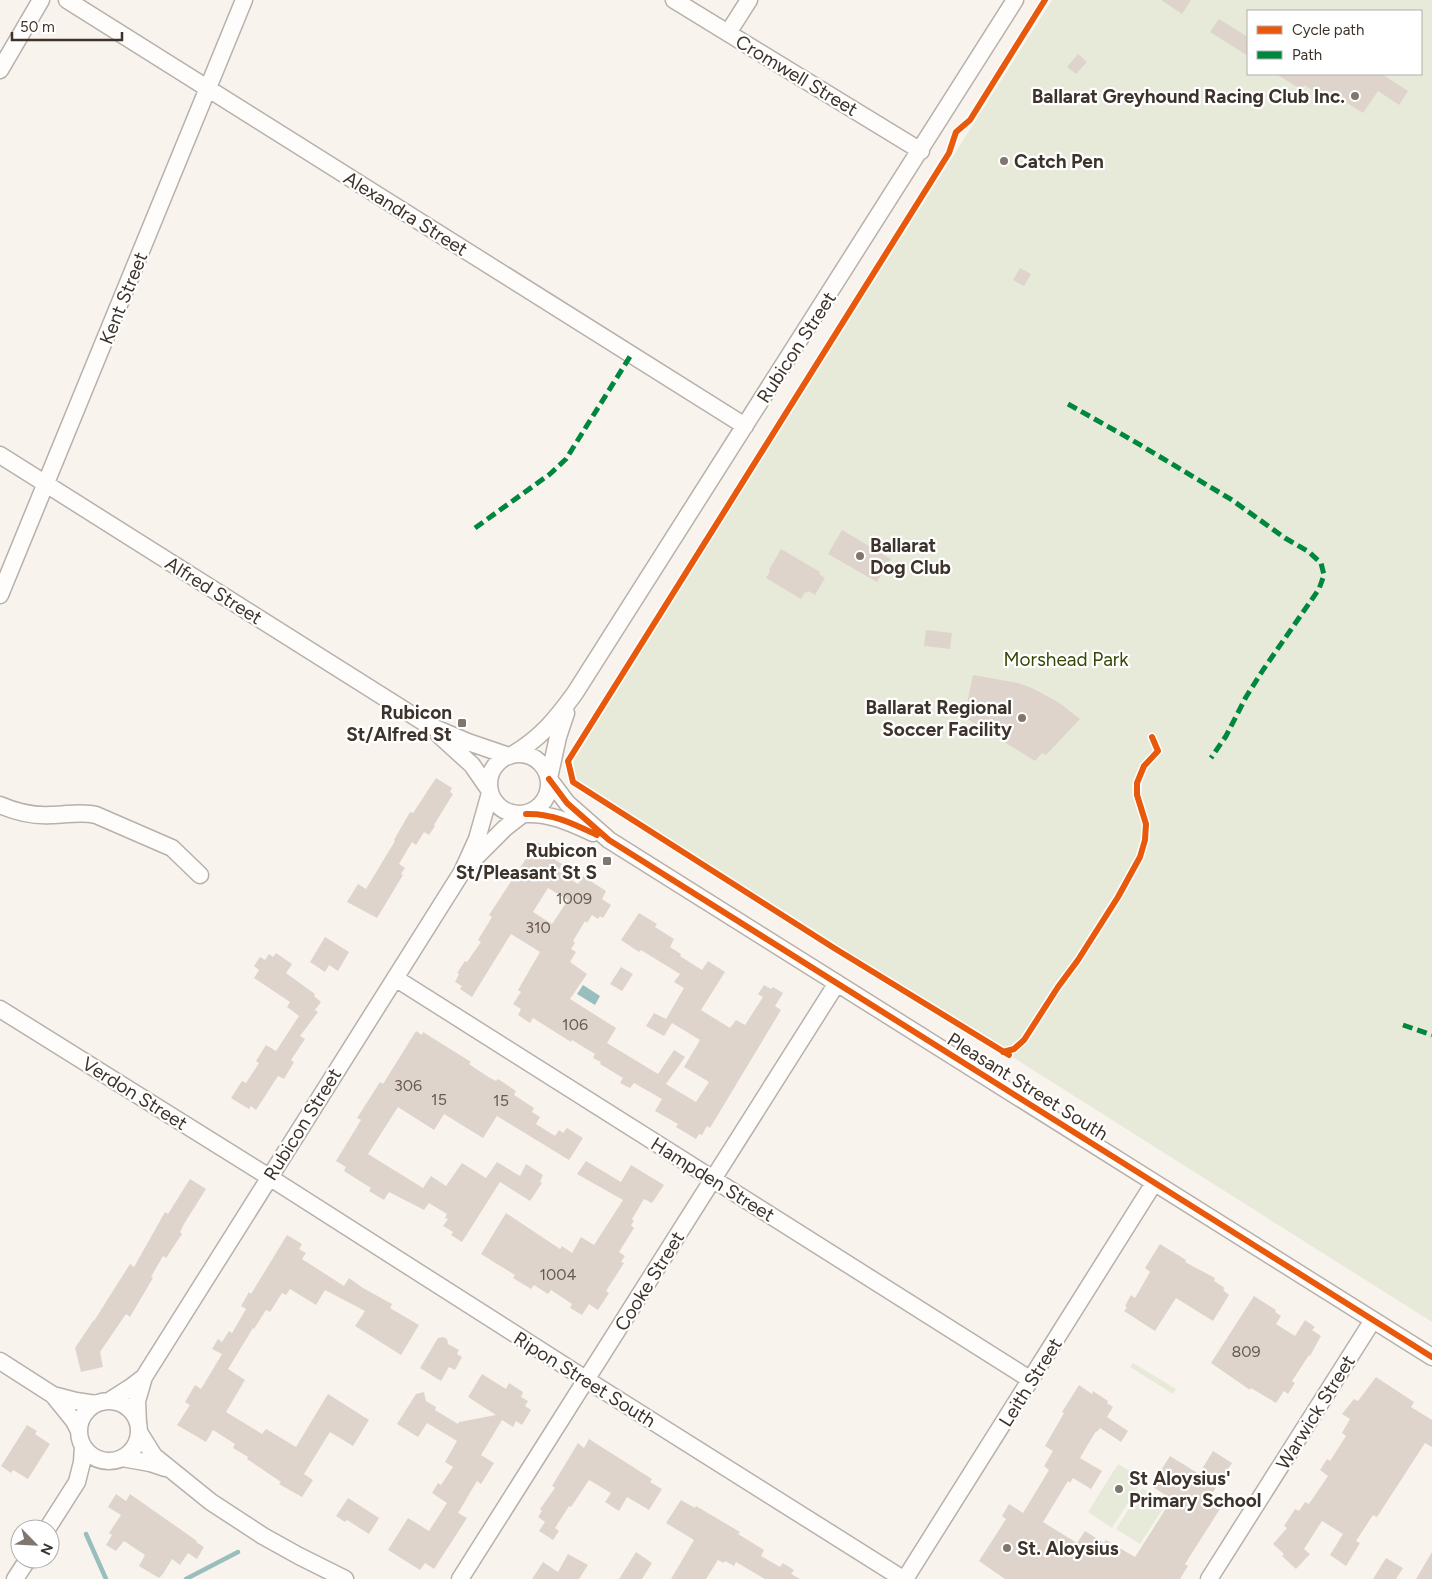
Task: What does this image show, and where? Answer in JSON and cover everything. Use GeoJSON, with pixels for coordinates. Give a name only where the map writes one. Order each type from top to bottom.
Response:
{"type":"FeatureCollection","features":[{"type":"Feature","properties":{"kind":"street"},"geometry":{"type":"LineString","coordinates":[[0,70],[41,0]]}},
{"type":"Feature","properties":{"kind":"street","name":"Alexandra Street"},"geometry":{"type":"LineString","coordinates":[[67,0],[745,426]]}},
{"type":"Feature","properties":{"kind":"street","name":"Kent Street"},"geometry":{"type":"LineString","coordinates":[[0,595],[244,0]]}},
{"type":"Feature","properties":{"kind":"street","name":"Cromwell Street"},"geometry":{"type":"LineString","coordinates":[[674,0],[921,151]]}},
{"type":"Feature","properties":{"kind":"street"},"geometry":{"type":"LineString","coordinates":[[728,33],[749,0]]}},
{"type":"Feature","properties":{"kind":"street","name":"Rubicon Street"},"geometry":{"type":"LineString","coordinates":[[511,755],[528,745],[548,728],[575,693],[921,151],[1015,0]]}},
{"type":"Feature","properties":{"kind":"street","name":"Alfred Street"},"geometry":{"type":"LineString","coordinates":[[0,455],[428,724],[468,742],[511,755]]}},
{"type":"Feature","properties":{"kind":"street","name":"Rubicon Street"},"geometry":{"type":"LineString","coordinates":[[549,778],[558,737],[575,693]]}},
{"type":"Feature","properties":{"kind":"street","name":"Alfred Street"},"geometry":{"type":"LineString","coordinates":[[428,724],[472,764],[490,792]]}},
{"type":"Feature","properties":{"kind":"street"},"geometry":{"type":"LineString","coordinates":[[511,755],[526,755],[535,758],[542,765],[549,778],[549,789],[544,801],[537,808],[524,814],[514,814],[503,810],[496,804],[490,792],[489,781],[492,771],[500,761],[511,755]]}},
{"type":"Feature","properties":{"kind":"street","name":"Pleasant Street South"},"geometry":{"type":"LineString","coordinates":[[549,778],[567,803],[609,840]]}},
{"type":"Feature","properties":{"kind":"street","name":"Rubicon Street"},"geometry":{"type":"LineString","coordinates":[[139,1428],[137,1401],[144,1377],[462,872],[477,839],[490,792]]}},
{"type":"Feature","properties":{"kind":"street"},"geometry":{"type":"LineString","coordinates":[[0,805],[34,814],[83,813],[96,816],[172,848],[200,875]]}},
{"type":"Feature","properties":{"kind":"street","name":"Rubicon Street"},"geometry":{"type":"LineString","coordinates":[[462,872],[504,828],[524,814]]}},
{"type":"Feature","properties":{"kind":"street","name":"Pleasant Street South"},"geometry":{"type":"LineString","coordinates":[[524,814],[552,816],[609,840],[1432,1357]]}},
{"type":"Feature","properties":{"kind":"street","name":"Hampden Street"},"geometry":{"type":"LineString","coordinates":[[395,978],[1031,1380]]}},
{"type":"Feature","properties":{"kind":"street","name":"Cooke Street"},"geometry":{"type":"LineString","coordinates":[[460,1579],[838,983]]}},
{"type":"Feature","properties":{"kind":"street","name":"Verdon Street"},"geometry":{"type":"LineString","coordinates":[[0,1009],[269,1177]]}},
{"type":"Feature","properties":{"kind":"street","name":"Ripon Street South"},"geometry":{"type":"LineString","coordinates":[[269,1177],[904,1579]]}},
{"type":"Feature","properties":{"kind":"street","name":"Leith Street"},"geometry":{"type":"LineString","coordinates":[[904,1579],[1154,1183]]}},
{"type":"Feature","properties":{"kind":"street","name":"Warwick Street"},"geometry":{"type":"LineString","coordinates":[[1209,1579],[1373,1320]]}},
{"type":"Feature","properties":{"kind":"street"},"geometry":{"type":"LineString","coordinates":[[0,1361],[53,1395],[76,1401],[125,1405],[134,1415],[154,1456],[169,1470],[246,1526],[294,1554],[345,1579]]}},
{"type":"Feature","properties":{"kind":"street","name":"Rubicon Street"},"geometry":{"type":"LineString","coordinates":[[102,1402],[144,1377]]}},
{"type":"Feature","properties":{"kind":"street"},"geometry":{"type":"LineString","coordinates":[[53,1395],[74,1421],[81,1439],[95,1458],[150,1463],[169,1470]]}},
{"type":"Feature","properties":{"kind":"street"},"geometry":{"type":"LineString","coordinates":[[53,1519],[77,1482],[82,1462],[81,1439],[84,1415],[102,1402]]}},
{"type":"Feature","properties":{"kind":"street"},"geometry":{"type":"LineString","coordinates":[[77,1482],[96,1468],[127,1455],[134,1448],[139,1428]]}},
{"type":"Feature","properties":{"kind":"green space","name":"Morshead Park"},"geometry":{"type":"Polygon","coordinates":[[[1052,0],[1432,0],[1432,1322],[574,780],[568,764],[1052,0]]]}},
{"type":"Feature","properties":{"kind":"green space"},"geometry":{"type":"Polygon","coordinates":[[[1133,1363],[1176,1389],[1173,1394],[1130,1367],[1133,1363]]]}},
{"type":"Feature","properties":{"kind":"green space"},"geometry":{"type":"Polygon","coordinates":[[[1118,1464],[1143,1479],[1112,1528],[1088,1512],[1118,1464]]]}},
{"type":"Feature","properties":{"kind":"green space"},"geometry":{"type":"Polygon","coordinates":[[[1142,1488],[1166,1504],[1140,1544],[1116,1529],[1142,1488]]]}},
{"type":"Feature","properties":{"kind":"water"},"geometry":{"type":"Polygon","coordinates":[[[583,985],[600,996],[595,1005],[577,994],[583,985]]]}},
{"type":"Feature","properties":{"kind":"building"},"geometry":{"type":"Polygon","coordinates":[[[1161,0],[1191,0],[1182,14],[1161,0]]]}},
{"type":"Feature","properties":{"kind":"building","name":"Ballarat Greyhound Racing Club Inc."},"geometry":{"type":"Polygon","coordinates":[[[1219,19],[1247,36],[1247,55],[1210,32],[1219,19]]]}},
{"type":"Feature","properties":{"kind":"building"},"geometry":{"type":"Polygon","coordinates":[[[1078,54],[1087,62],[1076,74],[1067,67],[1078,54]]]}},
{"type":"Feature","properties":{"kind":"building","name":"Ballarat Greyhound Racing Club Inc."},"geometry":{"type":"Polygon","coordinates":[[[1278,75],[1384,75],[1408,91],[1399,105],[1378,91],[1363,113],[1331,93],[1326,99],[1304,85],[1302,90],[1278,75]]]}},
{"type":"Feature","properties":{"kind":"building"},"geometry":{"type":"Polygon","coordinates":[[[1020,268],[1031,274],[1024,286],[1013,280],[1020,268]]]}},
{"type":"Feature","properties":{"kind":"building","name":"Ballarat Dog Club"},"geometry":{"type":"Polygon","coordinates":[[[842,530],[891,559],[877,582],[828,554],[842,530]]]}},
{"type":"Feature","properties":{"kind":"building"},"geometry":{"type":"Polygon","coordinates":[[[781,549],[820,572],[819,574],[825,578],[815,595],[808,591],[807,593],[805,592],[801,599],[766,578],[781,549]]]}},
{"type":"Feature","properties":{"kind":"building"},"geometry":{"type":"Polygon","coordinates":[[[926,630],[952,633],[950,649],[924,646],[926,630]]]}},
{"type":"Feature","properties":{"kind":"building","name":"Ballarat Regional Soccer Facility"},"geometry":{"type":"Polygon","coordinates":[[[973,675],[1018,683],[1032,688],[1058,702],[1080,719],[1046,755],[1042,753],[1035,761],[964,717],[973,675]]]}},
{"type":"Feature","properties":{"kind":"building"},"geometry":{"type":"Polygon","coordinates":[[[436,778],[452,788],[450,792],[453,794],[429,835],[424,832],[416,845],[412,842],[399,864],[405,868],[401,874],[403,875],[377,918],[347,902],[358,884],[366,889],[410,812],[413,813],[436,778]]]}},
{"type":"Feature","properties":{"kind":"building"},"geometry":{"type":"Polygon","coordinates":[[[537,842],[548,849],[545,853],[562,864],[558,871],[578,884],[583,876],[606,891],[602,899],[611,905],[603,918],[600,916],[598,919],[592,915],[587,923],[585,921],[573,941],[575,943],[571,949],[576,952],[570,962],[587,974],[570,999],[616,1028],[607,1043],[658,1074],[674,1050],[685,1057],[666,1084],[696,1102],[709,1082],[684,1067],[700,1040],[672,1023],[664,1036],[646,1026],[654,1013],[666,1019],[684,988],[674,982],[680,974],[621,940],[639,913],[657,924],[655,927],[674,939],[670,947],[681,954],[680,956],[702,970],[708,961],[725,972],[701,1010],[730,1028],[736,1020],[745,1025],[763,997],[758,994],[764,985],[771,989],[773,987],[783,993],[775,1006],[781,1010],[710,1128],[707,1126],[702,1135],[699,1134],[696,1139],[676,1127],[678,1124],[655,1111],[662,1099],[634,1083],[630,1088],[620,1083],[623,1078],[593,1058],[595,1054],[572,1040],[571,1042],[533,1018],[530,1023],[518,1015],[521,1009],[513,1004],[521,992],[518,990],[540,952],[511,934],[472,997],[460,989],[462,986],[455,982],[459,974],[457,973],[481,942],[478,940],[492,917],[489,915],[537,842]],[[548,888],[533,912],[552,924],[568,900],[548,888]]]}},
{"type":"Feature","properties":{"kind":"building"},"geometry":{"type":"Polygon","coordinates":[[[325,937],[349,952],[338,971],[329,965],[325,972],[310,962],[325,937]]]}},
{"type":"Feature","properties":{"kind":"building"},"geometry":{"type":"Polygon","coordinates":[[[276,953],[292,964],[286,973],[315,994],[314,996],[321,1002],[315,1010],[318,1012],[300,1036],[305,1039],[291,1060],[294,1062],[284,1079],[278,1076],[256,1110],[251,1106],[249,1109],[231,1098],[242,1081],[246,1083],[259,1063],[256,1061],[266,1045],[276,1051],[299,1016],[287,1007],[290,1002],[254,978],[259,970],[254,966],[260,957],[265,960],[269,954],[273,957],[276,953]]]}},
{"type":"Feature","properties":{"kind":"building"},"geometry":{"type":"Polygon","coordinates":[[[621,967],[633,974],[622,991],[610,984],[621,967]]]}},
{"type":"Feature","properties":{"kind":"building"},"geometry":{"type":"Polygon","coordinates":[[[416,1031],[422,1035],[423,1032],[471,1062],[469,1064],[490,1078],[496,1081],[498,1079],[516,1091],[514,1095],[534,1108],[532,1112],[540,1117],[536,1124],[555,1136],[559,1130],[563,1133],[567,1128],[583,1138],[569,1160],[497,1116],[483,1138],[444,1114],[434,1130],[398,1107],[368,1154],[423,1188],[431,1176],[446,1186],[462,1163],[486,1178],[497,1162],[520,1176],[526,1164],[543,1175],[540,1182],[542,1183],[530,1201],[500,1182],[462,1242],[451,1235],[453,1232],[443,1226],[448,1219],[445,1218],[447,1214],[429,1203],[424,1210],[389,1192],[384,1200],[369,1191],[371,1188],[344,1171],[346,1167],[336,1161],[361,1120],[357,1118],[380,1082],[383,1084],[416,1031]]]}},
{"type":"Feature","properties":{"kind":"building"},"geometry":{"type":"Polygon","coordinates":[[[586,1161],[621,1182],[631,1165],[664,1185],[652,1203],[644,1199],[632,1219],[634,1221],[631,1225],[634,1228],[619,1252],[625,1256],[621,1262],[624,1263],[606,1291],[609,1293],[598,1310],[589,1304],[582,1315],[570,1308],[572,1304],[551,1290],[548,1294],[534,1285],[531,1289],[513,1278],[515,1275],[481,1254],[506,1213],[560,1249],[562,1246],[572,1253],[581,1237],[594,1245],[623,1200],[577,1174],[586,1161]]]}},
{"type":"Feature","properties":{"kind":"building"},"geometry":{"type":"Polygon","coordinates":[[[190,1179],[206,1189],[184,1224],[180,1232],[182,1234],[166,1258],[163,1256],[151,1277],[153,1278],[130,1317],[126,1314],[100,1352],[103,1367],[81,1372],[75,1348],[130,1264],[134,1267],[165,1212],[168,1214],[190,1179]]]}},
{"type":"Feature","properties":{"kind":"building"},"geometry":{"type":"Polygon","coordinates":[[[287,1235],[302,1244],[299,1249],[306,1253],[302,1259],[344,1286],[349,1278],[392,1304],[390,1308],[419,1325],[401,1355],[355,1326],[365,1311],[325,1290],[316,1305],[290,1289],[286,1295],[282,1293],[270,1312],[266,1310],[253,1328],[228,1369],[245,1380],[226,1412],[262,1434],[266,1429],[296,1447],[328,1394],[369,1420],[353,1446],[330,1432],[304,1474],[313,1480],[302,1497],[279,1484],[281,1482],[233,1448],[235,1444],[213,1430],[206,1442],[177,1425],[190,1405],[185,1402],[195,1385],[201,1389],[222,1354],[212,1349],[218,1339],[222,1342],[229,1331],[232,1333],[246,1309],[241,1306],[249,1292],[251,1294],[287,1235]]]}},
{"type":"Feature","properties":{"kind":"building"},"geometry":{"type":"Polygon","coordinates":[[[1160,1244],[1186,1260],[1185,1262],[1215,1278],[1214,1281],[1225,1288],[1223,1290],[1229,1295],[1213,1321],[1176,1298],[1155,1331],[1124,1311],[1131,1295],[1135,1298],[1150,1272],[1145,1268],[1160,1244]]]}},
{"type":"Feature","properties":{"kind":"building"},"geometry":{"type":"Polygon","coordinates":[[[1254,1296],[1276,1310],[1275,1312],[1281,1316],[1276,1324],[1295,1336],[1305,1320],[1315,1327],[1312,1330],[1321,1336],[1310,1356],[1292,1381],[1295,1383],[1288,1394],[1284,1391],[1276,1403],[1251,1388],[1250,1390],[1211,1363],[1254,1296]]]}},
{"type":"Feature","properties":{"kind":"building"},"geometry":{"type":"Polygon","coordinates":[[[443,1337],[447,1339],[448,1344],[459,1350],[457,1354],[462,1357],[455,1370],[449,1367],[441,1381],[420,1368],[438,1338],[443,1337]]]}},
{"type":"Feature","properties":{"kind":"building"},"geometry":{"type":"Polygon","coordinates":[[[482,1374],[506,1389],[509,1383],[523,1392],[521,1397],[528,1401],[525,1406],[531,1410],[522,1425],[516,1421],[513,1427],[502,1420],[481,1455],[494,1463],[481,1484],[477,1481],[458,1513],[467,1518],[434,1569],[425,1563],[420,1570],[388,1550],[408,1518],[429,1531],[447,1503],[432,1493],[438,1483],[441,1485],[453,1467],[445,1462],[457,1441],[427,1423],[418,1437],[397,1424],[416,1394],[424,1392],[426,1401],[436,1407],[435,1410],[458,1424],[459,1422],[496,1415],[468,1397],[482,1374]]]}},
{"type":"Feature","properties":{"kind":"building"},"geometry":{"type":"Polygon","coordinates":[[[1376,1377],[1414,1402],[1411,1407],[1432,1420],[1432,1447],[1425,1443],[1377,1517],[1373,1515],[1356,1541],[1360,1543],[1346,1566],[1330,1555],[1343,1534],[1322,1521],[1304,1549],[1310,1554],[1296,1569],[1282,1556],[1284,1554],[1273,1544],[1287,1528],[1284,1526],[1295,1509],[1299,1511],[1305,1502],[1309,1504],[1328,1476],[1320,1470],[1327,1459],[1330,1461],[1346,1436],[1342,1433],[1350,1419],[1342,1414],[1354,1399],[1358,1401],[1376,1377]]]}},
{"type":"Feature","properties":{"kind":"building"},"geometry":{"type":"Polygon","coordinates":[[[1079,1385],[1092,1394],[1093,1391],[1108,1401],[1107,1403],[1113,1407],[1107,1417],[1128,1431],[1121,1442],[1100,1428],[1096,1431],[1080,1458],[1102,1471],[1091,1489],[1073,1478],[1070,1483],[1068,1481],[1043,1522],[1077,1543],[1085,1531],[1104,1543],[1106,1540],[1135,1557],[1172,1499],[1151,1486],[1170,1456],[1199,1474],[1213,1451],[1232,1463],[1211,1495],[1222,1503],[1220,1509],[1185,1564],[1188,1566],[1180,1579],[1005,1579],[979,1561],[1006,1519],[1002,1516],[1009,1504],[1023,1513],[1049,1470],[1044,1466],[1053,1451],[1045,1446],[1064,1413],[1062,1412],[1079,1385]]]}},
{"type":"Feature","properties":{"kind":"building"},"geometry":{"type":"Polygon","coordinates":[[[27,1425],[37,1431],[35,1434],[50,1444],[28,1479],[13,1470],[11,1473],[1,1466],[27,1425]]]}},
{"type":"Feature","properties":{"kind":"building"},"geometry":{"type":"Polygon","coordinates":[[[589,1439],[652,1479],[650,1482],[662,1489],[649,1510],[627,1497],[619,1511],[605,1502],[611,1493],[589,1480],[555,1528],[559,1531],[553,1540],[539,1531],[545,1522],[538,1517],[542,1511],[540,1509],[555,1488],[552,1486],[578,1443],[584,1448],[589,1439]]]}},
{"type":"Feature","properties":{"kind":"building"},"geometry":{"type":"Polygon","coordinates":[[[116,1494],[126,1501],[130,1494],[197,1541],[204,1547],[197,1559],[188,1553],[180,1565],[172,1559],[159,1578],[139,1566],[145,1555],[124,1541],[116,1551],[106,1545],[112,1535],[109,1533],[121,1515],[108,1507],[116,1494]]]}},
{"type":"Feature","properties":{"kind":"building"},"geometry":{"type":"Polygon","coordinates":[[[348,1498],[379,1518],[369,1534],[347,1520],[345,1522],[336,1516],[348,1498]]]}},
{"type":"Feature","properties":{"kind":"building"},"geometry":{"type":"Polygon","coordinates":[[[681,1500],[695,1508],[696,1506],[740,1532],[738,1534],[764,1550],[761,1556],[780,1567],[783,1563],[794,1570],[791,1574],[800,1579],[765,1579],[736,1562],[734,1566],[725,1561],[724,1563],[718,1560],[706,1579],[671,1579],[694,1540],[666,1523],[681,1500]]]}},
{"type":"Feature","properties":{"kind":"building"},"geometry":{"type":"Polygon","coordinates":[[[636,1552],[652,1563],[642,1579],[619,1579],[636,1552]]]}},
{"type":"Feature","properties":{"kind":"building"},"geometry":{"type":"Polygon","coordinates":[[[1432,1552],[1432,1579],[1416,1579],[1432,1552]]]}},
{"type":"Feature","properties":{"kind":"building"},"geometry":{"type":"Polygon","coordinates":[[[568,1554],[588,1565],[579,1579],[532,1579],[543,1562],[558,1572],[568,1554]]]}},
{"type":"Feature","properties":{"kind":"building"},"geometry":{"type":"Polygon","coordinates":[[[1386,1558],[1403,1568],[1396,1579],[1373,1579],[1386,1558]]]}},
{"type":"Feature","properties":{"kind":"waterway"},"geometry":{"type":"LineString","coordinates":[[86,1534],[106,1579]]}},
{"type":"Feature","properties":{"kind":"waterway"},"geometry":{"type":"LineString","coordinates":[[186,1579],[238,1552]]}},
{"type":"Feature","properties":{"kind":"marked path"},"geometry":{"type":"LineString","coordinates":[[475,528],[550,474],[566,459],[631,355]]}},
{"type":"Feature","properties":{"kind":"marked path"},"geometry":{"type":"LineString","coordinates":[[1068,404],[1232,500],[1285,538],[1309,552],[1321,563],[1324,575],[1319,589],[1263,670],[1246,697],[1226,736],[1211,758]]}},
{"type":"Feature","properties":{"kind":"marked path"},"geometry":{"type":"LineString","coordinates":[[1403,1025],[1432,1035]]}},
{"type":"Feature","properties":{"kind":"cycle path"},"geometry":{"type":"LineString","coordinates":[[1009,1055],[834,948],[573,782],[568,761],[949,153],[956,132],[970,120],[1045,0]]}},
{"type":"Feature","properties":{"kind":"cycle path"},"geometry":{"type":"LineString","coordinates":[[1003,1052],[1014,1049],[1024,1040],[1118,897],[1140,857],[1145,840],[1146,824],[1137,795],[1137,783],[1144,766],[1158,751],[1152,737]]}},
{"type":"Feature","properties":{"kind":"cycle path"},"geometry":{"type":"LineString","coordinates":[[549,779],[567,803],[609,840],[1432,1357]]}},
{"type":"Feature","properties":{"kind":"cycle path"},"geometry":{"type":"LineString","coordinates":[[526,814],[554,817],[597,835]]}},
{"type":"Feature","properties":{"kind":"place","name":"Ballarat Greyhound Racing Club Inc."},"geometry":{"type":"Point","coordinates":[1355,96]}},
{"type":"Feature","properties":{"kind":"place","name":"Catch Pen"},"geometry":{"type":"Point","coordinates":[1004,161]}},
{"type":"Feature","properties":{"kind":"place","name":"Ballarat Dog Club"},"geometry":{"type":"Point","coordinates":[860,556]}},
{"type":"Feature","properties":{"kind":"place","name":"Ballarat Regional Soccer Facility"},"geometry":{"type":"Point","coordinates":[1022,718]}},
{"type":"Feature","properties":{"kind":"place","name":"Rubicon St/Alfred St"},"geometry":{"type":"Point","coordinates":[462,723]}},
{"type":"Feature","properties":{"kind":"place","name":"Rubicon St/Pleasant St S"},"geometry":{"type":"Point","coordinates":[607,861]}},
{"type":"Feature","properties":{"kind":"place","name":"St Aloysius' Primary School"},"geometry":{"type":"Point","coordinates":[1119,1489]}},
{"type":"Feature","properties":{"kind":"place","name":"St. Aloysius"},"geometry":{"type":"Point","coordinates":[1007,1548]}}]}
